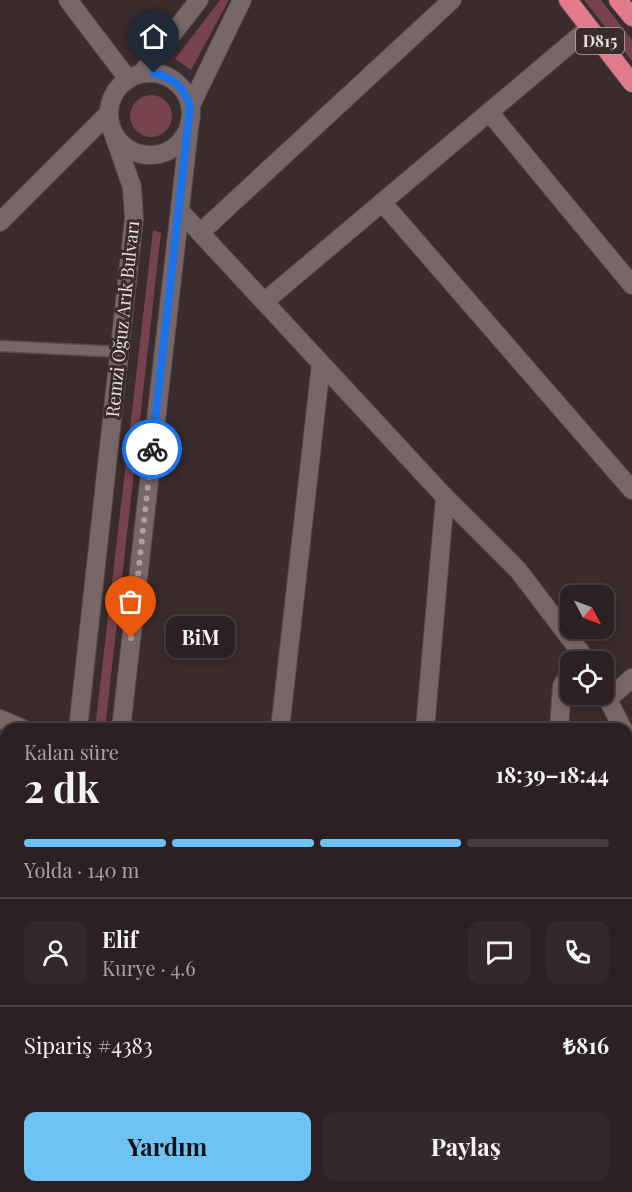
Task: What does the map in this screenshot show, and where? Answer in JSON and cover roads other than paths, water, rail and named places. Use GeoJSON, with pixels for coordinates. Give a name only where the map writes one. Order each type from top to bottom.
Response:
{"type":"FeatureCollection","features":[{"type":"Feature","properties":{"kind":"highway","name":"D815"},"geometry":{"type":"LineString","coordinates":[[568,0],[632,83]]}},
{"type":"Feature","properties":{"kind":"highway","name":"D815"},"geometry":{"type":"LineString","coordinates":[[621,1],[632,17]]}},
{"type":"Feature","properties":{"kind":"street"},"geometry":{"type":"LineString","coordinates":[[68,0],[135,76]]}},
{"type":"Feature","properties":{"kind":"street"},"geometry":{"type":"LineString","coordinates":[[198,0],[135,76],[118,88],[111,100],[110,120],[117,139],[128,149],[154,155],[168,151],[186,133],[190,113],[243,0]]}},
{"type":"Feature","properties":{"kind":"street"},"geometry":{"type":"LineString","coordinates":[[200,233],[452,0]]}},
{"type":"Feature","properties":{"kind":"street"},"geometry":{"type":"LineString","coordinates":[[264,302],[590,28]]}},
{"type":"Feature","properties":{"kind":"street"},"geometry":{"type":"LineString","coordinates":[[122,723],[190,113],[186,94],[167,76],[154,73],[135,76]]}},
{"type":"Feature","properties":{"kind":"street"},"geometry":{"type":"LineString","coordinates":[[489,112],[632,285]]}},
{"type":"Feature","properties":{"kind":"street"},"geometry":{"type":"LineString","coordinates":[[0,222],[110,120]]}},
{"type":"Feature","properties":{"kind":"street","name":"Remzi Oğuz Arık Bulvarı"},"geometry":{"type":"LineString","coordinates":[[79,723],[121,352],[134,202],[128,171],[110,120]]}},
{"type":"Feature","properties":{"kind":"street"},"geometry":{"type":"LineString","coordinates":[[382,202],[632,490]]}},
{"type":"Feature","properties":{"kind":"street"},"geometry":{"type":"LineString","coordinates":[[180,211],[445,497],[518,570],[578,651]]}},
{"type":"Feature","properties":{"kind":"street"},"geometry":{"type":"LineString","coordinates":[[281,723],[321,364]]}},
{"type":"Feature","properties":{"kind":"street"},"geometry":{"type":"LineString","coordinates":[[426,723],[445,497]]}},
{"type":"Feature","properties":{"kind":"street"},"geometry":{"type":"LineString","coordinates":[[614,689],[632,678]]}},
{"type":"Feature","properties":{"kind":"street"},"geometry":{"type":"LineString","coordinates":[[559,723],[561,705]]}},
{"type":"Feature","properties":{"kind":"street"},"geometry":{"type":"LineString","coordinates":[[610,705],[620,723]]}},
{"type":"Feature","properties":{"kind":"lane"},"geometry":{"type":"LineString","coordinates":[[0,346],[121,352]]}},
{"type":"Feature","properties":{"kind":"place","name":"BiM"},"geometry":{"type":"Point","coordinates":[131,638]}}]}
